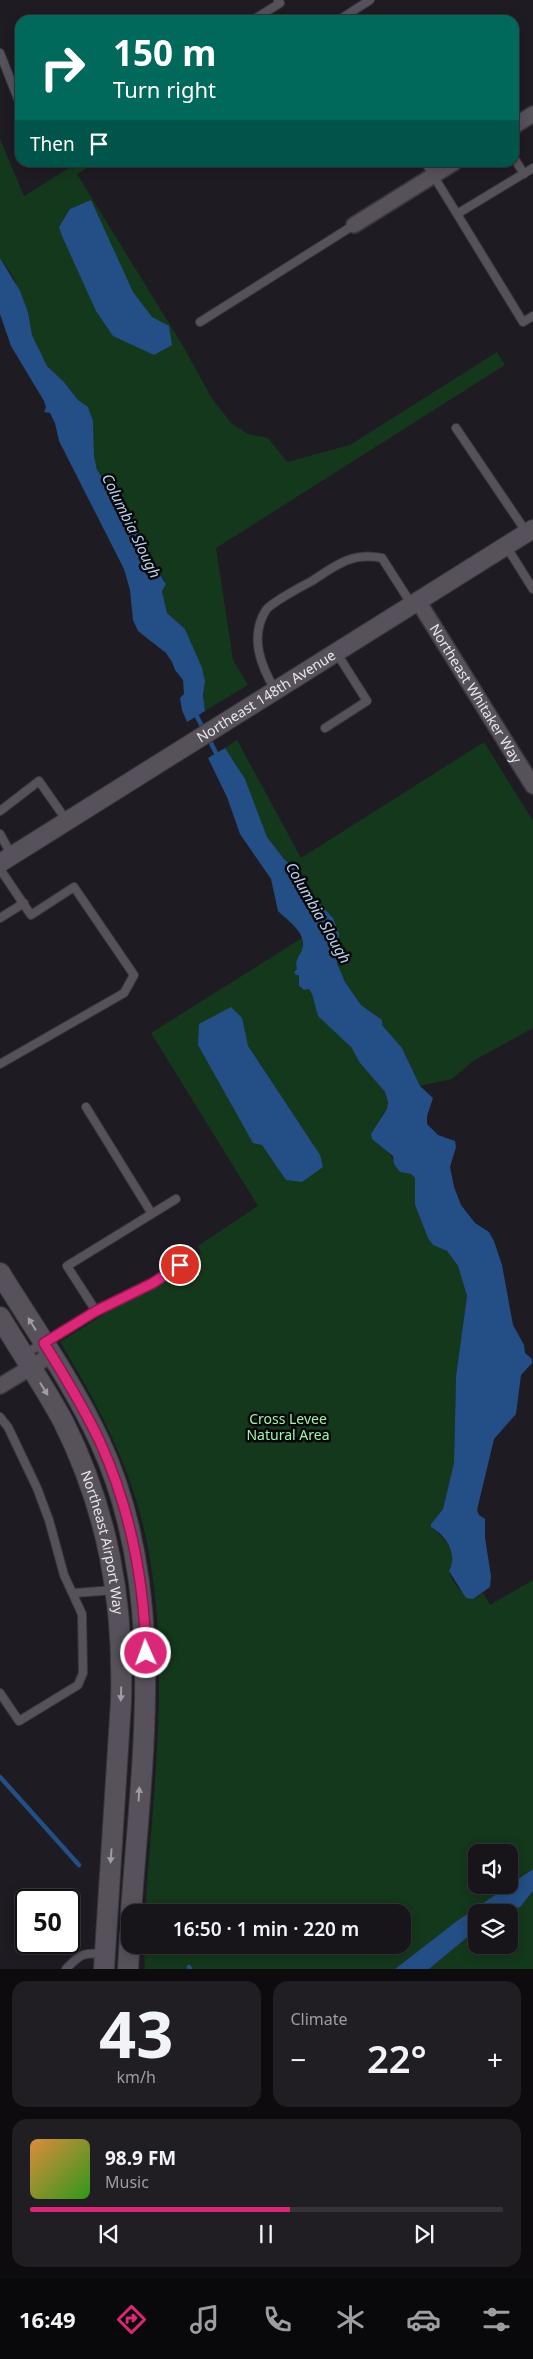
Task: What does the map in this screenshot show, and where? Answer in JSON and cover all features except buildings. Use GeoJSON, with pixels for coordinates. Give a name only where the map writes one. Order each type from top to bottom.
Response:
{"type":"FeatureCollection","features":[{"type":"Feature","properties":{"kind":"main road","name":"Northeast Airport Way"},"geometry":{"type":"LineString","coordinates":[[0,1273],[48,1349],[86,1415],[110,1465],[128,1521],[142,1593],[146,1665],[131,1904]]}},
{"type":"Feature","properties":{"kind":"main road","name":"Northeast Airport Way"},"geometry":{"type":"LineString","coordinates":[[0,1317],[63,1422],[88,1478],[107,1540],[117,1590],[122,1657],[116,1944],[128,1969]]}},
{"type":"Feature","properties":{"kind":"street"},"geometry":{"type":"LineString","coordinates":[[519,123],[533,114]]}},
{"type":"Feature","properties":{"kind":"street"},"geometry":{"type":"LineString","coordinates":[[354,225],[448,167]]}},
{"type":"Feature","properties":{"kind":"street","name":"Northeast 148th Avenue"},"geometry":{"type":"LineString","coordinates":[[4,863],[238,713],[530,531]]}},
{"type":"Feature","properties":{"kind":"street","name":"Northeast Whitaker Way"},"geometry":{"type":"LineString","coordinates":[[415,603],[533,786]]}},
{"type":"Feature","properties":{"kind":"street"},"geometry":{"type":"LineString","coordinates":[[0,1386],[27,1361],[48,1349]]}},
{"type":"Feature","properties":{"kind":"lane"},"geometry":{"type":"LineString","coordinates":[[260,15],[280,3],[278,0]]}},
{"type":"Feature","properties":{"kind":"lane"},"geometry":{"type":"LineString","coordinates":[[347,15],[370,0]]}},
{"type":"Feature","properties":{"kind":"lane"},"geometry":{"type":"LineString","coordinates":[[0,53],[15,91]]}},
{"type":"Feature","properties":{"kind":"lane"},"geometry":{"type":"LineString","coordinates":[[519,166],[524,174]]}},
{"type":"Feature","properties":{"kind":"lane"},"geometry":{"type":"LineString","coordinates":[[428,167],[523,322],[533,316]]}},
{"type":"Feature","properties":{"kind":"lane"},"geometry":{"type":"LineString","coordinates":[[457,214],[533,168]]}},
{"type":"Feature","properties":{"kind":"lane"},"geometry":{"type":"LineString","coordinates":[[200,322],[354,225]]}},
{"type":"Feature","properties":{"kind":"lane"},"geometry":{"type":"LineString","coordinates":[[456,428],[530,531]]}},
{"type":"Feature","properties":{"kind":"lane"},"geometry":{"type":"LineString","coordinates":[[506,546],[533,590]]}},
{"type":"Feature","properties":{"kind":"lane"},"geometry":{"type":"LineString","coordinates":[[275,690],[264,671],[258,655],[259,628],[267,609],[343,560],[366,555],[382,558],[415,603]]}},
{"type":"Feature","properties":{"kind":"lane"},"geometry":{"type":"LineString","coordinates":[[325,728],[367,701],[336,652]]}},
{"type":"Feature","properties":{"kind":"lane"},"geometry":{"type":"LineString","coordinates":[[0,811],[39,781],[67,821]]}},
{"type":"Feature","properties":{"kind":"lane"},"geometry":{"type":"LineString","coordinates":[[0,834],[4,863],[31,915],[74,887],[134,975],[124,993],[0,1064]]}},
{"type":"Feature","properties":{"kind":"lane"},"geometry":{"type":"LineString","coordinates":[[0,918],[24,903]]}},
{"type":"Feature","properties":{"kind":"lane"},"geometry":{"type":"LineString","coordinates":[[86,1107],[152,1214]]}},
{"type":"Feature","properties":{"kind":"lane"},"geometry":{"type":"LineString","coordinates":[[96,1311],[67,1266],[176,1199]]}},
{"type":"Feature","properties":{"kind":"lane"},"geometry":{"type":"LineString","coordinates":[[48,1349],[96,1311],[153,1283],[180,1265]]}},
{"type":"Feature","properties":{"kind":"lane"},"geometry":{"type":"LineString","coordinates":[[0,1417],[20,1449],[37,1488],[49,1520],[64,1575],[74,1593],[82,1614],[83,1674],[78,1685],[18,1721],[0,1693]]}},
{"type":"Feature","properties":{"kind":"lane"},"geometry":{"type":"LineString","coordinates":[[74,1593],[117,1590]]}},
{"type":"Feature","properties":{"kind":"lane"},"geometry":{"type":"LineString","coordinates":[[66,1969],[83,1954],[116,1944]]}},
{"type":"Feature","properties":{"kind":"green space"},"geometry":{"type":"Polygon","coordinates":[[[0,139],[24,196],[71,167],[88,167],[77,174],[183,346],[211,397],[231,423],[248,434],[268,438],[287,462],[350,445],[497,352],[505,365],[216,548],[233,660],[248,685],[205,711],[203,694],[205,681],[185,629],[167,613],[162,591],[165,581],[156,569],[118,499],[97,470],[94,456],[93,421],[88,407],[78,400],[64,382],[47,366],[32,335],[28,312],[12,275],[0,258],[0,139]]]}},
{"type":"Feature","properties":{"kind":"green space"},"geometry":{"type":"Polygon","coordinates":[[[237,740],[301,858],[484,742],[533,821],[533,1028],[473,1061],[452,1079],[420,1086],[402,1048],[382,1025],[382,1020],[361,1005],[345,982],[337,963],[338,945],[319,901],[310,894],[291,864],[284,859],[267,837],[225,748],[237,740]]]}},
{"type":"Feature","properties":{"kind":"green space","name":"Cross Levee Natural Area"},"geometry":{"type":"Polygon","coordinates":[[[302,938],[303,948],[296,965],[299,975],[299,986],[303,990],[309,989],[314,1003],[325,1021],[351,1047],[360,1063],[385,1092],[388,1102],[387,1109],[382,1116],[382,1146],[404,1173],[411,1174],[415,1178],[415,1205],[428,1238],[434,1245],[447,1251],[458,1266],[467,1296],[456,1376],[454,1463],[443,1509],[431,1524],[449,1545],[453,1557],[449,1572],[453,1581],[461,1591],[473,1599],[483,1593],[490,1605],[533,1580],[533,1869],[518,1879],[518,1844],[468,1844],[468,1894],[496,1894],[482,1904],[468,1904],[468,1915],[395,1969],[145,1969],[144,1954],[411,1954],[411,1904],[146,1904],[158,1732],[159,1688],[155,1598],[149,1553],[135,1497],[115,1443],[89,1392],[60,1342],[201,1253],[198,1246],[258,1206],[151,1033],[302,938]]]}},
{"type":"Feature","properties":{"kind":"green space"},"geometry":{"type":"Polygon","coordinates":[[[533,1891],[533,1969],[429,1969],[468,1937],[468,1954],[518,1954],[519,1907],[533,1891]]]}},
{"type":"Feature","properties":{"kind":"water"},"geometry":{"type":"Polygon","coordinates":[[[91,200],[133,292],[152,317],[169,326],[172,345],[154,355],[113,336],[96,311],[62,236],[59,227],[70,209],[91,200]]]}},
{"type":"Feature","properties":{"kind":"water"},"geometry":{"type":"Polygon","coordinates":[[[0,258],[20,291],[28,312],[32,335],[47,366],[64,382],[78,400],[88,407],[93,421],[94,456],[97,470],[128,514],[156,569],[166,584],[162,591],[167,613],[185,629],[202,668],[205,681],[203,695],[205,711],[187,722],[180,698],[184,694],[183,680],[166,653],[138,631],[133,620],[130,590],[124,569],[59,441],[55,423],[50,413],[44,412],[46,407],[44,401],[11,346],[0,314],[0,258]]]}},
{"type":"Feature","properties":{"kind":"water"},"geometry":{"type":"Polygon","coordinates":[[[225,748],[245,779],[267,837],[284,859],[296,869],[310,894],[333,918],[339,934],[337,963],[345,982],[361,1005],[382,1020],[382,1025],[402,1048],[420,1086],[433,1098],[427,1116],[427,1124],[438,1135],[455,1141],[456,1147],[450,1167],[454,1187],[461,1205],[475,1223],[489,1232],[494,1241],[502,1265],[513,1325],[524,1345],[525,1353],[532,1359],[532,1363],[521,1375],[516,1414],[494,1439],[477,1510],[479,1515],[485,1519],[485,1538],[491,1576],[490,1587],[473,1599],[466,1598],[449,1571],[452,1559],[449,1546],[442,1535],[431,1527],[431,1524],[443,1509],[454,1463],[456,1376],[467,1296],[458,1266],[447,1251],[433,1245],[428,1238],[415,1205],[415,1178],[411,1174],[400,1172],[394,1164],[393,1156],[372,1139],[371,1134],[387,1109],[388,1102],[385,1092],[360,1063],[351,1047],[318,1016],[309,989],[304,990],[299,986],[299,975],[296,975],[294,972],[297,969],[297,961],[303,947],[301,935],[293,924],[278,911],[271,879],[240,834],[227,797],[208,758],[225,748]]]}},
{"type":"Feature","properties":{"kind":"water"},"geometry":{"type":"Polygon","coordinates":[[[231,1007],[242,1018],[248,1046],[320,1155],[323,1167],[302,1182],[286,1180],[262,1145],[253,1143],[198,1045],[199,1024],[231,1007]]]}},
{"type":"Feature","properties":{"kind":"water"},"geometry":{"type":"Polygon","coordinates":[[[533,1869],[533,1891],[520,1907],[518,1908],[518,1904],[482,1904],[496,1894],[518,1894],[518,1879],[533,1869]]]}},
{"type":"Feature","properties":{"kind":"water"},"geometry":{"type":"Polygon","coordinates":[[[468,1913],[468,1937],[429,1969],[395,1969],[468,1913]]]}},
{"type":"Feature","properties":{"kind":"waterway","name":"Columbia Slough"},"geometry":{"type":"LineString","coordinates":[[195,713],[204,730]]}},
{"type":"Feature","properties":{"kind":"waterway","name":"Columbia Slough"},"geometry":{"type":"LineString","coordinates":[[208,737],[218,757]]}},
{"type":"Feature","properties":{"kind":"waterway","name":"Columbia Slough"},"geometry":{"type":"LineString","coordinates":[[0,1777],[79,1865]]}},
{"type":"Feature","properties":{"kind":"route"},"geometry":{"type":"LineString","coordinates":[[146,1653],[142,1593],[138,1568],[120,1494],[100,1442],[44,1343],[96,1311],[153,1283],[180,1265]]}}]}
